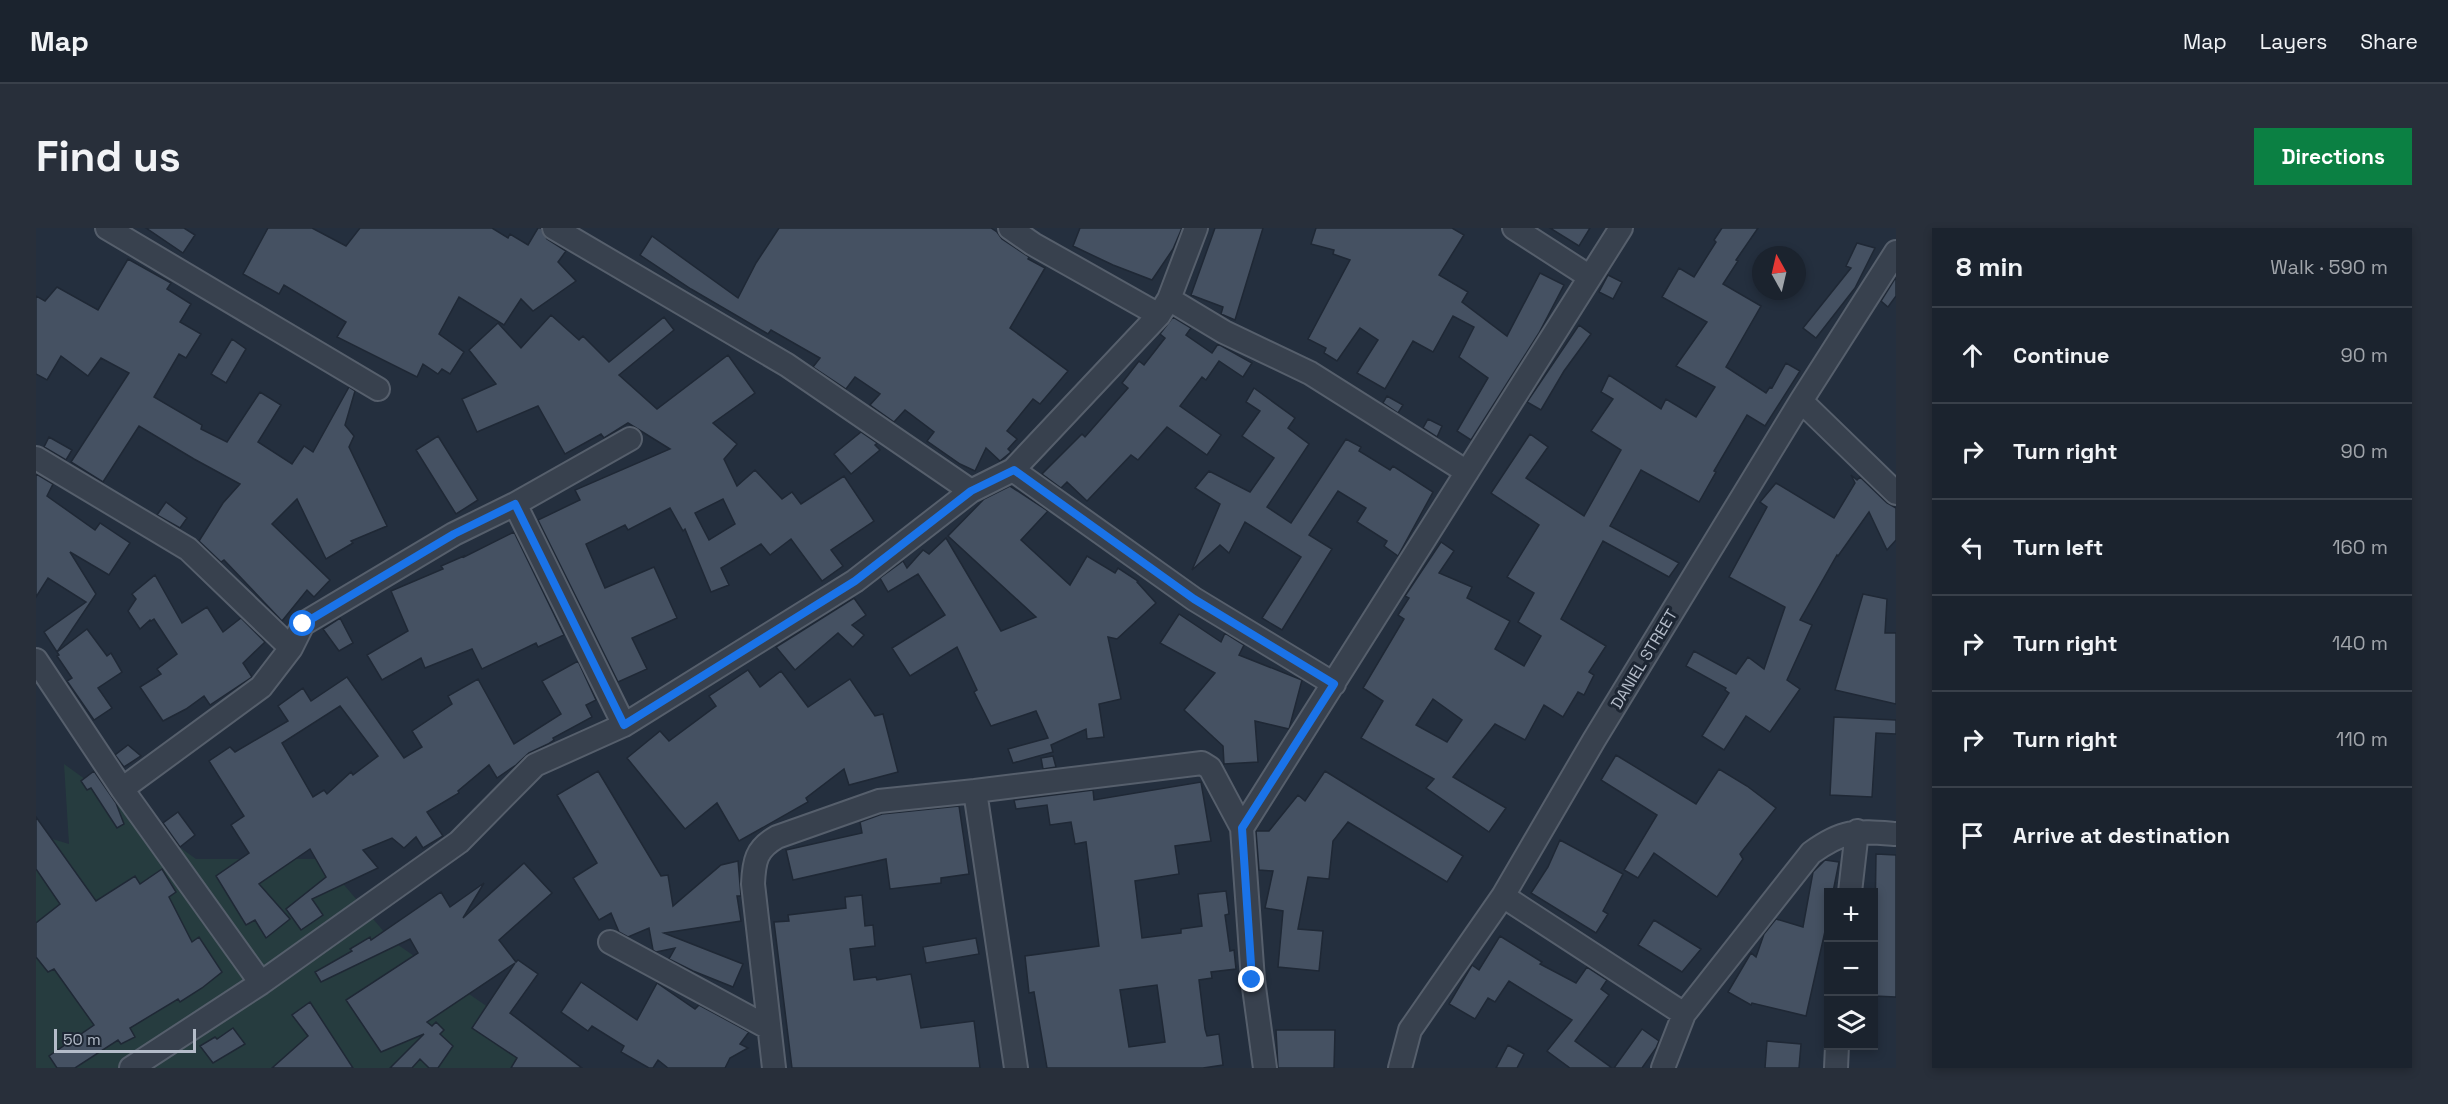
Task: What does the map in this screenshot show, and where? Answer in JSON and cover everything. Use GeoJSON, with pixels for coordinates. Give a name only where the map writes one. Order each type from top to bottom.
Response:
{"type":"FeatureCollection","features":[{"type":"Feature","properties":{"kind":"street"},"geometry":{"type":"LineString","coordinates":[[107,228],[378,389]]}},
{"type":"Feature","properties":{"kind":"street"},"geometry":{"type":"LineString","coordinates":[[554,228],[787,365],[971,491]]}},
{"type":"Feature","properties":{"kind":"street"},"geometry":{"type":"LineString","coordinates":[[1010,228],[1033,244],[1164,307],[1224,332],[1310,373],[1467,472]]}},
{"type":"Feature","properties":{"kind":"street"},"geometry":{"type":"LineString","coordinates":[[130,1068],[261,983],[459,843],[535,765],[624,725],[855,581],[971,491],[1014,470],[1164,307],[1196,228]]}},
{"type":"Feature","properties":{"kind":"street"},"geometry":{"type":"LineString","coordinates":[[1514,228],[1590,277]]}},
{"type":"Feature","properties":{"kind":"street"},"geometry":{"type":"LineString","coordinates":[[1242,828],[1622,228]]}},
{"type":"Feature","properties":{"kind":"street","name":"DANIEL STREET"},"geometry":{"type":"LineString","coordinates":[[1400,1068],[1410,1030],[1503,896],[1600,730],[1801,401],[1896,252]]}},
{"type":"Feature","properties":{"kind":"street"},"geometry":{"type":"LineString","coordinates":[[1801,401],[1896,493]]}},
{"type":"Feature","properties":{"kind":"street"},"geometry":{"type":"LineString","coordinates":[[122,789],[261,687],[291,648],[303,624],[454,534],[515,504],[630,439]]}},
{"type":"Feature","properties":{"kind":"street"},"geometry":{"type":"LineString","coordinates":[[36,458],[188,549],[291,648]]}},
{"type":"Feature","properties":{"kind":"street"},"geometry":{"type":"LineString","coordinates":[[1014,470],[1194,599],[1334,684]]}},
{"type":"Feature","properties":{"kind":"street"},"geometry":{"type":"LineString","coordinates":[[515,504],[624,725]]}},
{"type":"Feature","properties":{"kind":"street"},"geometry":{"type":"LineString","coordinates":[[36,660],[122,789],[261,983]]}},
{"type":"Feature","properties":{"kind":"street"},"geometry":{"type":"LineString","coordinates":[[774,1068],[753,884],[758,854],[765,844],[777,837],[879,801],[1202,763],[1210,768],[1242,828],[1252,980],[1265,1068]]}},
{"type":"Feature","properties":{"kind":"street"},"geometry":{"type":"LineString","coordinates":[[975,791],[1016,1068]]}},
{"type":"Feature","properties":{"kind":"street"},"geometry":{"type":"LineString","coordinates":[[1664,1068],[1684,1014],[1811,853],[1835,837],[1857,831],[1896,834]]}},
{"type":"Feature","properties":{"kind":"street"},"geometry":{"type":"LineString","coordinates":[[1850,888],[1857,831]]}},
{"type":"Feature","properties":{"kind":"street"},"geometry":{"type":"LineString","coordinates":[[1503,896],[1684,1014]]}},
{"type":"Feature","properties":{"kind":"street"},"geometry":{"type":"LineString","coordinates":[[610,942],[769,1028]]}},
{"type":"Feature","properties":{"kind":"street"},"geometry":{"type":"LineString","coordinates":[[1836,1068],[1837,1050]]}},
{"type":"Feature","properties":{"kind":"green space"},"geometry":{"type":"Polygon","coordinates":[[[64,764],[196,859],[322,859],[391,940],[576,1068],[36,1068],[36,834],[69,844],[64,764]]]}},
{"type":"Feature","properties":{"kind":"building"},"geometry":{"type":"Polygon","coordinates":[[[146,228],[184,228],[195,235],[183,253],[146,228]]]}},
{"type":"Feature","properties":{"kind":"building"},"geometry":{"type":"Polygon","coordinates":[[[268,228],[312,228],[346,246],[360,228],[492,228],[508,238],[510,234],[528,245],[538,228],[541,228],[547,239],[566,251],[558,262],[576,281],[533,311],[521,299],[504,325],[459,297],[439,334],[464,352],[450,374],[442,369],[438,374],[423,364],[417,377],[337,337],[346,322],[284,285],[279,294],[243,274],[268,228]]]}},
{"type":"Feature","properties":{"kind":"building"},"geometry":{"type":"Polygon","coordinates":[[[779,228],[991,228],[1002,239],[1029,257],[1028,259],[1045,268],[1010,328],[1068,371],[1040,404],[1033,399],[1007,431],[1017,439],[1008,449],[1011,452],[1000,461],[986,448],[975,471],[960,464],[927,441],[934,432],[905,410],[894,422],[870,405],[880,394],[855,377],[846,389],[813,367],[820,358],[771,330],[768,334],[691,289],[640,255],[652,236],[738,298],[756,263],[779,228]]]}},
{"type":"Feature","properties":{"kind":"building"},"geometry":{"type":"Polygon","coordinates":[[[1080,228],[1182,228],[1173,249],[1152,280],[1073,246],[1080,228]]]}},
{"type":"Feature","properties":{"kind":"building"},"geometry":{"type":"Polygon","coordinates":[[[1215,228],[1263,228],[1235,320],[1221,314],[1223,307],[1191,295],[1215,228]]]}},
{"type":"Feature","properties":{"kind":"building"},"geometry":{"type":"Polygon","coordinates":[[[1316,228],[1452,228],[1464,235],[1439,275],[1468,292],[1462,302],[1507,336],[1540,273],[1564,285],[1539,333],[1471,440],[1457,431],[1488,378],[1459,357],[1474,327],[1453,316],[1433,352],[1413,341],[1385,389],[1357,373],[1378,340],[1360,328],[1337,361],[1324,353],[1326,348],[1308,339],[1350,260],[1333,254],[1334,250],[1311,244],[1316,228]]]}},
{"type":"Feature","properties":{"kind":"building"},"geometry":{"type":"Polygon","coordinates":[[[1550,228],[1590,228],[1579,246],[1550,228]]]}},
{"type":"Feature","properties":{"kind":"building"},"geometry":{"type":"Polygon","coordinates":[[[1722,228],[1758,228],[1723,284],[1761,306],[1726,367],[1766,393],[1770,387],[1772,388],[1786,363],[1800,371],[1765,426],[1747,415],[1714,471],[1716,472],[1699,502],[1641,470],[1610,526],[1679,563],[1669,577],[1603,541],[1561,619],[1606,646],[1589,672],[1594,675],[1584,695],[1578,692],[1563,717],[1544,705],[1525,740],[1495,724],[1453,777],[1506,808],[1489,832],[1426,788],[1434,779],[1361,738],[1383,701],[1363,688],[1404,619],[1398,615],[1409,598],[1405,596],[1441,542],[1454,551],[1439,573],[1472,587],[1467,598],[1510,621],[1495,649],[1524,666],[1541,636],[1518,622],[1534,593],[1507,577],[1539,525],[1491,493],[1530,434],[1548,447],[1526,478],[1584,516],[1621,450],[1591,431],[1613,399],[1601,392],[1609,375],[1661,409],[1666,399],[1696,417],[1715,387],[1676,366],[1707,322],[1662,297],[1679,268],[1694,277],[1716,242],[1714,240],[1722,228]],[[1433,699],[1416,725],[1447,742],[1462,720],[1433,699]]]}},
{"type":"Feature","properties":{"kind":"building"},"geometry":{"type":"Polygon","coordinates":[[[1857,243],[1875,248],[1855,288],[1816,338],[1803,328],[1851,268],[1846,266],[1857,243]]]}},
{"type":"Feature","properties":{"kind":"building"},"geometry":{"type":"Polygon","coordinates":[[[128,259],[171,283],[167,289],[191,304],[180,322],[201,334],[186,358],[179,354],[154,397],[202,425],[201,429],[227,442],[260,392],[281,405],[258,442],[292,464],[304,446],[313,452],[349,387],[355,391],[345,425],[354,436],[349,447],[387,526],[351,541],[353,543],[326,559],[297,499],[272,524],[330,580],[314,597],[307,590],[282,621],[224,560],[221,562],[199,541],[223,503],[240,484],[139,426],[103,482],[71,462],[129,373],[101,358],[88,376],[61,356],[47,380],[36,374],[36,296],[45,301],[57,287],[98,310],[128,259]]]}},
{"type":"Feature","properties":{"kind":"building"},"geometry":{"type":"Polygon","coordinates":[[[1608,275],[1622,282],[1613,299],[1599,292],[1608,275]]]}},
{"type":"Feature","properties":{"kind":"building"},"geometry":{"type":"Polygon","coordinates":[[[1896,277],[1896,296],[1888,307],[1881,301],[1896,277]]]}},
{"type":"Feature","properties":{"kind":"building"},"geometry":{"type":"Polygon","coordinates":[[[551,315],[579,340],[583,336],[609,362],[664,317],[674,330],[619,375],[657,409],[728,355],[755,393],[713,423],[737,444],[724,459],[737,486],[755,470],[782,499],[792,492],[801,504],[844,476],[874,521],[831,550],[843,566],[822,581],[791,539],[770,555],[761,544],[721,568],[729,585],[711,592],[685,529],[683,531],[670,508],[628,530],[625,525],[586,544],[605,588],[654,567],[677,618],[632,638],[647,669],[618,682],[538,520],[580,500],[575,490],[670,449],[628,423],[604,438],[601,434],[565,454],[538,406],[477,432],[462,399],[496,384],[469,350],[498,323],[521,348],[551,315]],[[723,499],[695,513],[709,540],[735,524],[723,499]]]}},
{"type":"Feature","properties":{"kind":"building"},"geometry":{"type":"Polygon","coordinates":[[[1173,317],[1191,328],[1186,335],[1212,353],[1218,344],[1252,363],[1243,377],[1219,361],[1206,380],[1202,377],[1180,406],[1221,435],[1207,455],[1167,427],[1138,460],[1131,455],[1087,501],[1067,482],[1061,488],[1042,474],[1082,434],[1085,437],[1128,388],[1122,383],[1139,361],[1144,365],[1165,338],[1160,334],[1173,317]]]}},
{"type":"Feature","properties":{"kind":"building"},"geometry":{"type":"Polygon","coordinates":[[[1579,325],[1591,334],[1564,371],[1541,410],[1527,402],[1579,325]]]}},
{"type":"Feature","properties":{"kind":"building"},"geometry":{"type":"Polygon","coordinates":[[[232,339],[246,349],[226,383],[211,374],[232,339]]]}},
{"type":"Feature","properties":{"kind":"building"},"geometry":{"type":"Polygon","coordinates":[[[1254,388],[1295,418],[1288,428],[1309,444],[1267,507],[1291,523],[1346,439],[1361,447],[1359,451],[1390,470],[1393,466],[1433,492],[1398,556],[1384,546],[1387,541],[1357,522],[1366,508],[1338,491],[1309,535],[1332,549],[1282,630],[1262,618],[1301,557],[1245,522],[1229,553],[1220,545],[1192,570],[1220,504],[1195,488],[1209,471],[1250,492],[1274,458],[1242,436],[1260,411],[1246,402],[1254,388]]]}},
{"type":"Feature","properties":{"kind":"building"},"geometry":{"type":"Polygon","coordinates":[[[1387,396],[1403,405],[1398,413],[1383,403],[1387,396]]]}},
{"type":"Feature","properties":{"kind":"building"},"geometry":{"type":"Polygon","coordinates":[[[1428,419],[1442,426],[1437,437],[1423,428],[1428,419]]]}},
{"type":"Feature","properties":{"kind":"building"},"geometry":{"type":"Polygon","coordinates":[[[861,432],[877,443],[875,445],[880,450],[851,474],[834,454],[861,432]]]}},
{"type":"Feature","properties":{"kind":"building"},"geometry":{"type":"Polygon","coordinates":[[[438,436],[478,500],[456,514],[416,450],[438,436]]]}},
{"type":"Feature","properties":{"kind":"building"},"geometry":{"type":"Polygon","coordinates":[[[49,437],[72,450],[66,460],[44,447],[49,437]]]}},
{"type":"Feature","properties":{"kind":"building"},"geometry":{"type":"Polygon","coordinates":[[[36,474],[53,484],[47,496],[95,530],[100,523],[130,543],[109,575],[70,552],[96,594],[57,652],[44,632],[86,602],[48,578],[36,597],[36,474]]]}},
{"type":"Feature","properties":{"kind":"building"},"geometry":{"type":"Polygon","coordinates":[[[1851,475],[1857,480],[1860,477],[1887,503],[1896,508],[1896,540],[1887,550],[1869,512],[1837,555],[1800,620],[1812,625],[1787,680],[1800,689],[1770,732],[1746,716],[1724,750],[1702,736],[1729,693],[1725,690],[1726,688],[1686,666],[1694,651],[1736,674],[1748,657],[1764,669],[1785,607],[1729,577],[1767,507],[1760,502],[1776,483],[1834,518],[1855,483],[1851,475]]]}},
{"type":"Feature","properties":{"kind":"building"},"geometry":{"type":"Polygon","coordinates":[[[1010,486],[1048,511],[1021,540],[1070,585],[1087,556],[1115,573],[1118,568],[1138,581],[1156,603],[1117,639],[1108,637],[1121,699],[1099,704],[1104,737],[1087,739],[1086,729],[1051,745],[1053,752],[1013,763],[1008,749],[1048,738],[1036,711],[991,726],[974,692],[977,690],[957,647],[910,676],[892,648],[945,615],[918,574],[888,592],[880,578],[903,561],[907,568],[923,550],[929,554],[946,538],[1001,631],[1036,617],[948,536],[984,499],[1010,486]]]}},
{"type":"Feature","properties":{"kind":"building"},"geometry":{"type":"Polygon","coordinates":[[[166,502],[187,518],[180,528],[157,515],[166,502]]]}},
{"type":"Feature","properties":{"kind":"building"},"geometry":{"type":"Polygon","coordinates":[[[514,532],[564,635],[538,647],[536,643],[482,669],[472,649],[425,668],[421,658],[382,680],[367,655],[408,631],[391,591],[443,569],[441,566],[514,532]]]}},
{"type":"Feature","properties":{"kind":"building"},"geometry":{"type":"Polygon","coordinates":[[[155,575],[182,623],[207,607],[223,632],[241,618],[265,642],[243,663],[252,677],[210,705],[204,696],[163,721],[140,687],[161,674],[157,669],[177,654],[154,619],[140,629],[128,611],[136,599],[132,594],[155,575]]]}},
{"type":"Feature","properties":{"kind":"building"},"geometry":{"type":"Polygon","coordinates":[[[1863,594],[1887,599],[1885,633],[1896,633],[1896,704],[1835,690],[1863,594]]]}},
{"type":"Feature","properties":{"kind":"building"},"geometry":{"type":"Polygon","coordinates":[[[854,598],[866,615],[852,625],[864,635],[853,647],[838,633],[795,670],[776,647],[854,598]]]}},
{"type":"Feature","properties":{"kind":"building"},"geometry":{"type":"Polygon","coordinates":[[[1179,614],[1221,642],[1225,633],[1244,645],[1239,655],[1302,680],[1289,729],[1255,721],[1258,762],[1224,764],[1223,746],[1184,710],[1215,673],[1160,643],[1179,614]]]}},
{"type":"Feature","properties":{"kind":"building"},"geometry":{"type":"Polygon","coordinates":[[[340,618],[353,643],[339,651],[323,629],[340,618]]]}},
{"type":"Feature","properties":{"kind":"building"},"geometry":{"type":"Polygon","coordinates":[[[87,629],[107,656],[111,653],[122,672],[98,688],[112,708],[94,720],[67,681],[72,678],[57,656],[59,655],[57,652],[87,629]]]}},
{"type":"Feature","properties":{"kind":"building"},"geometry":{"type":"Polygon","coordinates":[[[578,661],[596,700],[586,705],[592,717],[529,753],[497,778],[489,765],[458,791],[459,793],[427,812],[443,836],[423,848],[416,837],[404,848],[392,838],[363,850],[378,868],[312,899],[323,915],[301,930],[286,909],[326,877],[310,849],[259,884],[290,919],[266,938],[255,920],[246,925],[216,876],[249,853],[231,825],[244,816],[209,761],[230,747],[235,752],[288,721],[278,706],[303,688],[311,701],[347,677],[404,758],[422,747],[412,731],[452,704],[448,696],[478,679],[514,744],[561,714],[542,681],[578,661]],[[340,706],[282,743],[313,797],[324,790],[327,794],[351,772],[353,775],[378,756],[340,706]]]}},
{"type":"Feature","properties":{"kind":"building"},"geometry":{"type":"Polygon","coordinates":[[[748,670],[760,687],[781,671],[808,707],[850,679],[875,716],[883,714],[898,772],[849,785],[844,769],[806,798],[808,802],[739,841],[717,803],[685,829],[627,758],[660,731],[669,741],[716,706],[709,696],[748,670]]]}},
{"type":"Feature","properties":{"kind":"building"},"geometry":{"type":"Polygon","coordinates":[[[1834,717],[1896,720],[1896,734],[1876,733],[1872,797],[1830,795],[1834,717]]]}},
{"type":"Feature","properties":{"kind":"building"},"geometry":{"type":"Polygon","coordinates":[[[128,745],[141,756],[124,767],[115,755],[128,745]]]}},
{"type":"Feature","properties":{"kind":"building"},"geometry":{"type":"Polygon","coordinates":[[[1616,755],[1696,804],[1719,769],[1776,808],[1740,854],[1743,859],[1717,897],[1654,853],[1638,878],[1624,870],[1657,815],[1601,780],[1616,755]]]}},
{"type":"Feature","properties":{"kind":"building"},"geometry":{"type":"Polygon","coordinates":[[[1053,756],[1056,767],[1043,769],[1041,758],[1053,756]]]}},
{"type":"Feature","properties":{"kind":"building"},"geometry":{"type":"Polygon","coordinates":[[[94,771],[116,803],[124,824],[117,828],[91,788],[87,790],[81,781],[94,771]]]}},
{"type":"Feature","properties":{"kind":"building"},"geometry":{"type":"Polygon","coordinates":[[[598,771],[661,876],[668,875],[673,906],[721,865],[738,861],[741,896],[737,896],[741,921],[664,933],[743,964],[733,987],[669,959],[675,948],[656,952],[653,950],[649,928],[628,937],[619,932],[611,913],[599,920],[573,878],[597,863],[557,795],[598,771]]]}},
{"type":"Feature","properties":{"kind":"building"},"geometry":{"type":"Polygon","coordinates":[[[1325,771],[1463,856],[1447,882],[1348,822],[1333,841],[1329,879],[1308,877],[1298,929],[1323,931],[1319,971],[1278,967],[1283,911],[1265,908],[1273,871],[1259,870],[1256,831],[1269,831],[1298,795],[1305,801],[1325,771]]]}},
{"type":"Feature","properties":{"kind":"building"},"geometry":{"type":"Polygon","coordinates":[[[1201,782],[1211,841],[1175,846],[1179,874],[1135,881],[1142,938],[1181,933],[1181,929],[1202,926],[1198,894],[1226,891],[1229,914],[1225,915],[1230,951],[1234,950],[1236,969],[1211,972],[1212,978],[1199,980],[1205,1029],[1207,1036],[1219,1034],[1223,1065],[1203,1068],[1047,1068],[1034,992],[1029,993],[1025,956],[1099,946],[1086,842],[1075,844],[1071,822],[1050,825],[1047,805],[1016,809],[1014,800],[1093,790],[1094,800],[1201,782]],[[1157,985],[1120,990],[1129,1047],[1165,1042],[1157,985]]]}},
{"type":"Feature","properties":{"kind":"building"},"geometry":{"type":"Polygon","coordinates":[[[959,806],[969,874],[941,878],[941,883],[890,889],[886,859],[793,880],[786,850],[862,833],[860,822],[882,814],[959,806]]]}},
{"type":"Feature","properties":{"kind":"building"},"geometry":{"type":"Polygon","coordinates":[[[178,812],[195,835],[180,847],[163,823],[178,812]]]}},
{"type":"Feature","properties":{"kind":"building"},"geometry":{"type":"Polygon","coordinates":[[[36,817],[96,901],[135,876],[140,884],[162,869],[176,892],[169,897],[192,942],[199,937],[222,972],[180,1002],[178,999],[130,1028],[135,1037],[121,1044],[118,1040],[75,1068],[57,1068],[49,1056],[94,1025],[54,969],[48,972],[36,957],[36,923],[60,904],[36,869],[36,817]]]}},
{"type":"Feature","properties":{"kind":"building"},"geometry":{"type":"Polygon","coordinates":[[[1560,840],[1623,874],[1603,911],[1608,914],[1596,933],[1531,893],[1548,867],[1560,840]]]}},
{"type":"Feature","properties":{"kind":"building"},"geometry":{"type":"Polygon","coordinates":[[[1876,854],[1896,855],[1896,997],[1878,996],[1878,888],[1876,888],[1876,854]]]}},
{"type":"Feature","properties":{"kind":"building"},"geometry":{"type":"Polygon","coordinates":[[[1825,860],[1839,862],[1834,888],[1824,888],[1824,936],[1806,1016],[1752,1003],[1751,1005],[1728,992],[1751,953],[1756,957],[1764,934],[1776,919],[1803,927],[1813,872],[1825,860]]]}},
{"type":"Feature","properties":{"kind":"building"},"geometry":{"type":"Polygon","coordinates":[[[524,863],[552,893],[499,940],[516,962],[518,960],[538,974],[510,1013],[582,1068],[511,1068],[517,1058],[472,1028],[515,963],[427,1022],[432,1026],[436,1022],[444,1030],[440,1034],[453,1046],[438,1068],[429,1068],[420,1059],[412,1068],[390,1068],[424,1034],[381,1052],[346,1000],[418,953],[410,939],[321,982],[315,972],[352,951],[350,949],[370,937],[371,940],[441,892],[450,907],[484,883],[463,918],[524,863]]]}},
{"type":"Feature","properties":{"kind":"building"},"geometry":{"type":"Polygon","coordinates":[[[862,895],[865,926],[873,925],[875,946],[850,949],[854,980],[876,977],[877,980],[911,974],[921,1028],[974,1021],[980,1068],[792,1068],[774,922],[789,921],[788,915],[846,908],[845,897],[862,895]]]}},
{"type":"Feature","properties":{"kind":"building"},"geometry":{"type":"Polygon","coordinates":[[[1654,920],[1701,949],[1682,972],[1638,945],[1654,920]]]}},
{"type":"Feature","properties":{"kind":"building"},"geometry":{"type":"Polygon","coordinates":[[[1500,936],[1542,962],[1540,964],[1576,983],[1587,967],[1607,980],[1601,989],[1609,995],[1575,1041],[1612,1068],[1570,1068],[1547,1051],[1572,1020],[1509,981],[1495,1002],[1488,998],[1475,1019],[1449,1004],[1472,965],[1479,970],[1500,936]]]}},
{"type":"Feature","properties":{"kind":"building"},"geometry":{"type":"Polygon","coordinates":[[[976,938],[979,954],[926,963],[923,947],[976,938]]]}},
{"type":"Feature","properties":{"kind":"building"},"geometry":{"type":"Polygon","coordinates":[[[581,982],[637,1020],[657,983],[695,1009],[699,1005],[749,1032],[740,1044],[748,1048],[730,1058],[725,1068],[668,1068],[658,1060],[653,1068],[649,1068],[621,1052],[624,1046],[592,1026],[588,1031],[561,1012],[581,982]]]}},
{"type":"Feature","properties":{"kind":"building"},"geometry":{"type":"Polygon","coordinates":[[[310,1002],[353,1068],[272,1068],[308,1036],[292,1015],[310,1002]]]}},
{"type":"Feature","properties":{"kind":"building"},"geometry":{"type":"Polygon","coordinates":[[[233,1028],[245,1044],[213,1063],[200,1046],[215,1037],[217,1039],[233,1028]]]}},
{"type":"Feature","properties":{"kind":"building"},"geometry":{"type":"Polygon","coordinates":[[[1642,1029],[1659,1041],[1642,1068],[1614,1068],[1642,1029]]]}},
{"type":"Feature","properties":{"kind":"building"},"geometry":{"type":"Polygon","coordinates":[[[1276,1030],[1335,1030],[1334,1068],[1278,1068],[1276,1030]]]}},
{"type":"Feature","properties":{"kind":"building"},"geometry":{"type":"Polygon","coordinates":[[[1767,1041],[1801,1044],[1799,1068],[1765,1068],[1767,1041]]]}},
{"type":"Feature","properties":{"kind":"building"},"geometry":{"type":"Polygon","coordinates":[[[1508,1045],[1524,1054],[1517,1068],[1496,1068],[1508,1045]]]}},
{"type":"Feature","properties":{"kind":"route"},"geometry":{"type":"LineString","coordinates":[[303,624],[454,534],[515,504],[624,725],[855,581],[971,491],[1014,470],[1194,599],[1334,684],[1242,828],[1252,980]]}}]}
